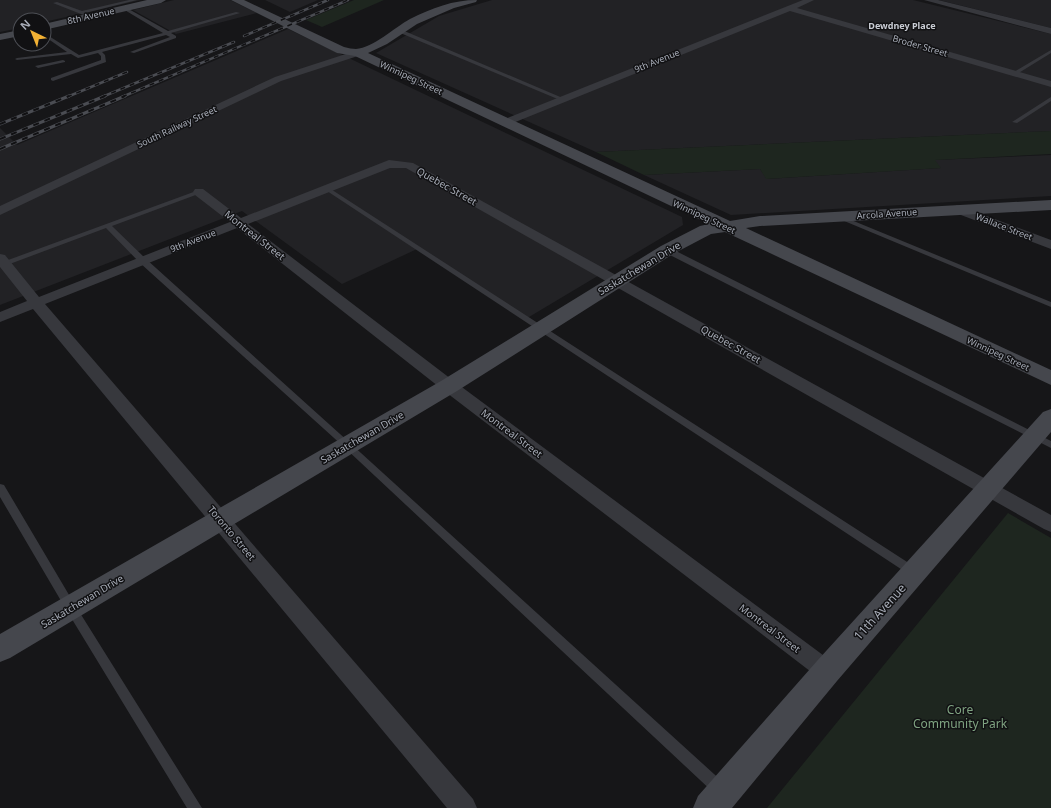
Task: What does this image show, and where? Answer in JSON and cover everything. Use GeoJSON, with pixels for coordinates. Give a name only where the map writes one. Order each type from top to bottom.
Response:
{"type":"FeatureCollection","features":[{"type":"Feature","properties":{"kind":"main road","name":"8th Avenue"},"geometry":{"type":"LineString","coordinates":[[52,24],[85,14],[125,8],[161,0]]}},
{"type":"Feature","properties":{"kind":"main road","name":"Winnipeg Street"},"geometry":{"type":"LineString","coordinates":[[236,0],[341,50],[358,53],[723,226],[1051,378]]}},
{"type":"Feature","properties":{"kind":"main road","name":"Winnipeg Street"},"geometry":{"type":"LineString","coordinates":[[254,0],[352,47],[358,53]]}},
{"type":"Feature","properties":{"kind":"main road"},"geometry":{"type":"LineString","coordinates":[[358,53],[431,14],[472,0]]}},
{"type":"Feature","properties":{"kind":"main road"},"geometry":{"type":"LineString","coordinates":[[0,37],[12,35]]}},
{"type":"Feature","properties":{"kind":"main road","name":"Arcola Avenue"},"geometry":{"type":"LineString","coordinates":[[723,226],[760,221],[1051,205]]}},
{"type":"Feature","properties":{"kind":"main road","name":"Saskatchewan Drive"},"geometry":{"type":"LineString","coordinates":[[0,649],[449,386],[667,250],[706,230],[723,226]]}},
{"type":"Feature","properties":{"kind":"main road","name":"11th Avenue"},"geometry":{"type":"LineString","coordinates":[[717,800],[827,671],[988,488],[1042,440],[1051,417]]}},
{"type":"Feature","properties":{"kind":"street","name":"9th Avenue"},"geometry":{"type":"LineString","coordinates":[[504,123],[810,0]]}},
{"type":"Feature","properties":{"kind":"street"},"geometry":{"type":"LineString","coordinates":[[928,0],[1051,31]]}},
{"type":"Feature","properties":{"kind":"street","name":"Broder Street"},"geometry":{"type":"LineString","coordinates":[[788,8],[1051,84]]}},
{"type":"Feature","properties":{"kind":"street","name":"South Railway Street"},"geometry":{"type":"LineString","coordinates":[[0,211],[278,79],[358,53]]}},
{"type":"Feature","properties":{"kind":"street","name":"9th Avenue"},"geometry":{"type":"LineString","coordinates":[[0,317],[389,164],[410,165]]}},
{"type":"Feature","properties":{"kind":"street","name":"Quebec Street"},"geometry":{"type":"LineString","coordinates":[[410,165],[1051,524]]}},
{"type":"Feature","properties":{"kind":"street","name":"Montreal Street"},"geometry":{"type":"LineString","coordinates":[[199,192],[449,386],[827,671]]}},
{"type":"Feature","properties":{"kind":"street","name":"Wallace Street"},"geometry":{"type":"LineString","coordinates":[[957,209],[1051,245]]}},
{"type":"Feature","properties":{"kind":"street","name":"Toronto Street"},"geometry":{"type":"LineString","coordinates":[[2,260],[36,304],[464,808]]}},
{"type":"Feature","properties":{"kind":"lane"},"geometry":{"type":"LineString","coordinates":[[55,3],[64,8],[76,8],[112,0]]}},
{"type":"Feature","properties":{"kind":"lane"},"geometry":{"type":"LineString","coordinates":[[76,8],[85,14],[136,0]]}},
{"type":"Feature","properties":{"kind":"lane"},"geometry":{"type":"LineString","coordinates":[[125,8],[174,37],[132,52]]}},
{"type":"Feature","properties":{"kind":"lane"},"geometry":{"type":"LineString","coordinates":[[38,66],[99,52],[238,13]]}},
{"type":"Feature","properties":{"kind":"lane"},"geometry":{"type":"LineString","coordinates":[[400,31],[562,99]]}},
{"type":"Feature","properties":{"kind":"lane"},"geometry":{"type":"LineString","coordinates":[[52,40],[78,57]]}},
{"type":"Feature","properties":{"kind":"lane"},"geometry":{"type":"LineString","coordinates":[[1014,74],[1051,51]]}},
{"type":"Feature","properties":{"kind":"lane"},"geometry":{"type":"LineString","coordinates":[[53,79],[104,61],[103,55],[99,52]]}},
{"type":"Feature","properties":{"kind":"lane"},"geometry":{"type":"LineString","coordinates":[[17,59],[71,53]]}},
{"type":"Feature","properties":{"kind":"lane"},"geometry":{"type":"LineString","coordinates":[[1015,122],[1051,99]]}},
{"type":"Feature","properties":{"kind":"lane"},"geometry":{"type":"LineString","coordinates":[[326,188],[915,572]]}},
{"type":"Feature","properties":{"kind":"lane"},"geometry":{"type":"LineString","coordinates":[[2,260],[199,192]]}},
{"type":"Feature","properties":{"kind":"lane"},"geometry":{"type":"LineString","coordinates":[[839,217],[1051,306]]}},
{"type":"Feature","properties":{"kind":"lane"},"geometry":{"type":"LineString","coordinates":[[107,225],[143,261],[347,445],[717,800]]}},
{"type":"Feature","properties":{"kind":"lane"},"geometry":{"type":"LineString","coordinates":[[667,250],[1042,440]]}},
{"type":"Feature","properties":{"kind":"lane"},"geometry":{"type":"LineString","coordinates":[[0,488],[71,608],[195,808]]}},
{"type":"Feature","properties":{"kind":"shaded area"},"geometry":{"type":"Polygon","coordinates":[[[0,0],[141,0],[52,20],[52,12],[12,12],[12,30],[0,32],[0,0]]]}},
{"type":"Feature","properties":{"kind":"shaded area"},"geometry":{"type":"Polygon","coordinates":[[[174,0],[230,0],[257,13],[176,34],[133,10],[174,0]]]}},
{"type":"Feature","properties":{"kind":"shaded area"},"geometry":{"type":"Polygon","coordinates":[[[265,0],[318,0],[290,12],[265,0]]]}},
{"type":"Feature","properties":{"kind":"shaded area"},"geometry":{"type":"Polygon","coordinates":[[[492,0],[913,0],[1051,34],[1051,131],[596,152],[376,53],[439,16],[492,0]]]}},
{"type":"Feature","properties":{"kind":"shaded area"},"geometry":{"type":"Polygon","coordinates":[[[939,0],[1051,0],[1051,28],[939,0]]]}},
{"type":"Feature","properties":{"kind":"shaded area"},"geometry":{"type":"Polygon","coordinates":[[[288,29],[682,217],[683,225],[524,320],[417,249],[342,284],[242,211],[0,305],[0,128],[17,145],[288,29]]]}},
{"type":"Feature","properties":{"kind":"shaded area"},"geometry":{"type":"Polygon","coordinates":[[[1051,155],[1051,196],[731,215],[644,175],[760,169],[767,179],[940,168],[934,160],[1051,155]]]}},
{"type":"Feature","properties":{"kind":"green space"},"geometry":{"type":"Polygon","coordinates":[[[354,0],[384,0],[322,27],[306,20],[354,0]]]}},
{"type":"Feature","properties":{"kind":"green space"},"geometry":{"type":"Polygon","coordinates":[[[1051,131],[1051,154],[935,160],[941,168],[766,179],[760,169],[644,175],[596,152],[1051,131]]]}},
{"type":"Feature","properties":{"kind":"green space","name":"Core Community Park"},"geometry":{"type":"Polygon","coordinates":[[[1008,513],[1051,538],[1051,808],[767,808],[1008,513]]]}},
{"type":"Feature","properties":{"kind":"railway"},"geometry":{"type":"LineString","coordinates":[[244,36],[328,0]]}},
{"type":"Feature","properties":{"kind":"railway"},"geometry":{"type":"LineString","coordinates":[[122,97],[348,0]]}},
{"type":"Feature","properties":{"kind":"railway"},"geometry":{"type":"LineString","coordinates":[[102,97],[234,42]]}},
{"type":"Feature","properties":{"kind":"railway"},"geometry":{"type":"LineString","coordinates":[[67,97],[127,72]]}},
{"type":"Feature","properties":{"kind":"railway"},"geometry":{"type":"LineString","coordinates":[[0,124],[69,96]]}},
{"type":"Feature","properties":{"kind":"railway"},"geometry":{"type":"LineString","coordinates":[[0,139],[105,96]]}},
{"type":"Feature","properties":{"kind":"railway"},"geometry":{"type":"LineString","coordinates":[[0,149],[125,96]]}},
{"type":"Feature","properties":{"kind":"district","name":"Dewdney Place"},"geometry":{"type":"Point","coordinates":[902,26]}}]}
